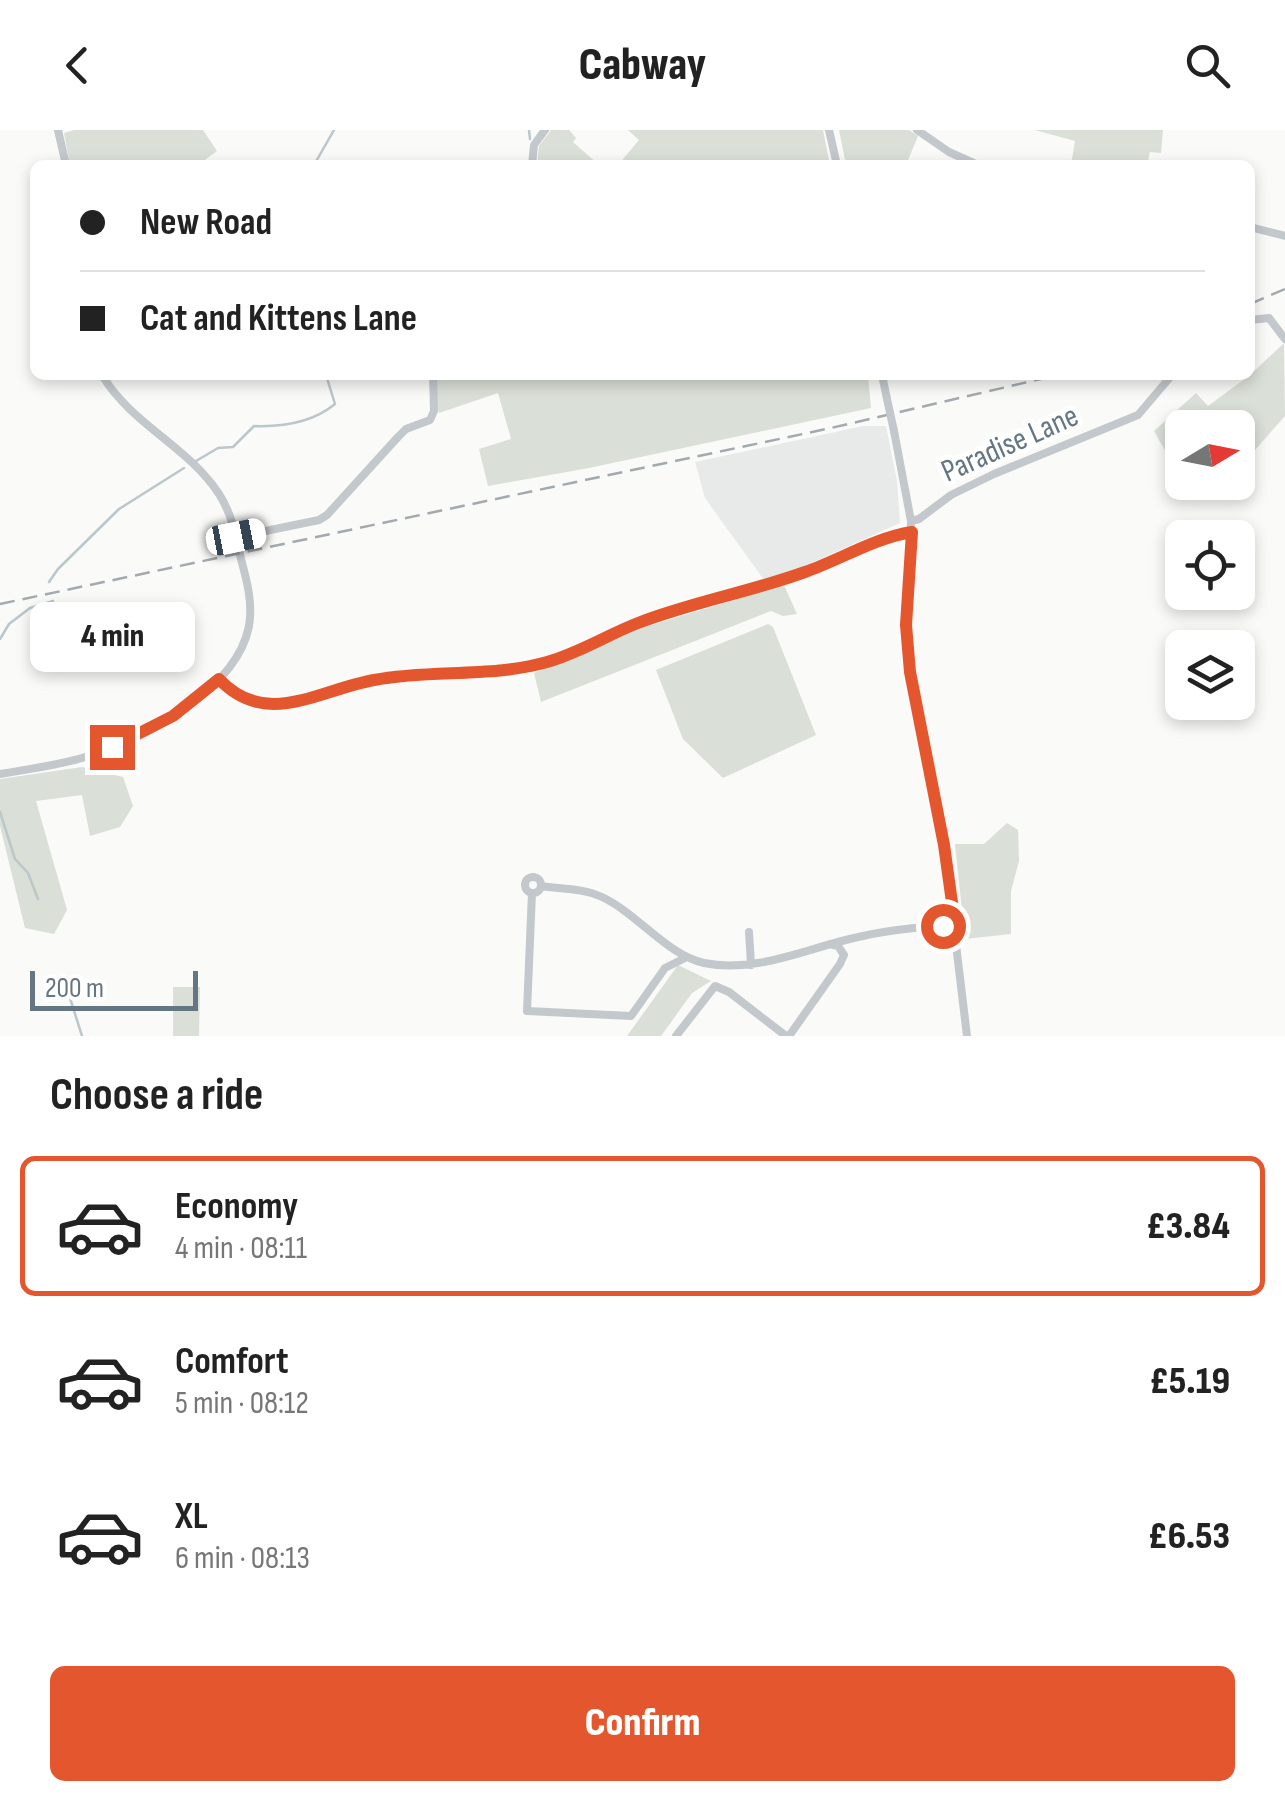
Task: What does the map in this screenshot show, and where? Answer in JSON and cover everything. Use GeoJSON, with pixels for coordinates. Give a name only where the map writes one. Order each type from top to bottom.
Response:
{"type":"FeatureCollection","features":[{"type":"Feature","properties":{"kind":"street"},"geometry":{"type":"LineString","coordinates":[[58,130],[65,160]]}},
{"type":"Feature","properties":{"kind":"street"},"geometry":{"type":"LineString","coordinates":[[533,160],[534,146],[545,130]]}},
{"type":"Feature","properties":{"kind":"street"},"geometry":{"type":"LineString","coordinates":[[830,130],[836,160]]}},
{"type":"Feature","properties":{"kind":"street"},"geometry":{"type":"LineString","coordinates":[[917,130],[967,160]]}},
{"type":"Feature","properties":{"kind":"street"},"geometry":{"type":"LineString","coordinates":[[1255,227],[1285,236]]}},
{"type":"Feature","properties":{"kind":"street"},"geometry":{"type":"LineString","coordinates":[[1255,319],[1269,318],[1285,339]]}},
{"type":"Feature","properties":{"kind":"street"},"geometry":{"type":"LineString","coordinates":[[0,774],[92,755],[173,716],[219,679],[236,658],[249,628],[248,588],[226,506],[215,488],[130,410],[106,380]]}},
{"type":"Feature","properties":{"kind":"street"},"geometry":{"type":"LineString","coordinates":[[236,537],[327,515],[398,436],[430,420],[434,411],[433,380]]}},
{"type":"Feature","properties":{"kind":"street"},"geometry":{"type":"LineString","coordinates":[[883,380],[911,521],[906,625],[910,672],[944,845],[967,1036]]}},
{"type":"Feature","properties":{"kind":"street","name":"Paradise Lane"},"geometry":{"type":"LineString","coordinates":[[911,521],[994,474],[1138,415],[1168,380]]}},
{"type":"Feature","properties":{"kind":"street"},"geometry":{"type":"LineString","coordinates":[[219,679],[247,701],[279,705],[345,685],[386,678],[540,664],[638,623],[774,583],[885,538],[912,532]]}},
{"type":"Feature","properties":{"kind":"street"},"geometry":{"type":"LineString","coordinates":[[532,893],[525,887],[528,878],[537,877],[541,886]]}},
{"type":"Feature","properties":{"kind":"street"},"geometry":{"type":"LineString","coordinates":[[664,942],[668,965],[631,1016],[527,1011],[532,893],[541,886],[586,891],[602,897],[649,927],[684,958],[728,966],[751,965],[865,935],[955,924]]}},
{"type":"Feature","properties":{"kind":"street"},"geometry":{"type":"LineString","coordinates":[[748,932],[751,965]]}},
{"type":"Feature","properties":{"kind":"street"},"geometry":{"type":"LineString","coordinates":[[676,1036],[715,986],[788,1036],[840,964],[844,954],[838,946],[830,944]]}},
{"type":"Feature","properties":{"kind":"street"},"geometry":{"type":"LineString","coordinates":[[668,965],[684,958]]}},
{"type":"Feature","properties":{"kind":"shaded area"},"geometry":{"type":"Polygon","coordinates":[[[203,130],[217,151],[205,160],[69,160],[64,133],[203,130]]]}},
{"type":"Feature","properties":{"kind":"shaded area"},"geometry":{"type":"Polygon","coordinates":[[[551,130],[569,130],[576,138],[573,142],[593,160],[538,160],[539,146],[551,130]]]}},
{"type":"Feature","properties":{"kind":"shaded area"},"geometry":{"type":"Polygon","coordinates":[[[628,130],[823,130],[829,160],[622,160],[639,140],[628,130]]]}},
{"type":"Feature","properties":{"kind":"shaded area"},"geometry":{"type":"Polygon","coordinates":[[[839,130],[909,130],[918,136],[908,160],[845,160],[839,130]]]}},
{"type":"Feature","properties":{"kind":"shaded area"},"geometry":{"type":"Polygon","coordinates":[[[1035,130],[1163,130],[1161,153],[1150,152],[1148,160],[1072,160],[1075,141],[1035,130]]]}},
{"type":"Feature","properties":{"kind":"shaded area"},"geometry":{"type":"Polygon","coordinates":[[[1284,343],[1285,416],[1255,450],[1255,410],[1177,410],[1196,393],[1208,406],[1243,380],[1255,380],[1255,370],[1284,343]]]}},
{"type":"Feature","properties":{"kind":"shaded area"},"geometry":{"type":"Polygon","coordinates":[[[435,380],[868,380],[871,408],[488,486],[479,449],[511,439],[498,393],[439,413],[435,380]]]}},
{"type":"Feature","properties":{"kind":"shaded area"},"geometry":{"type":"Polygon","coordinates":[[[1165,421],[1165,450],[1154,431],[1165,421]]]}},
{"type":"Feature","properties":{"kind":"shaded area"},"geometry":{"type":"Polygon","coordinates":[[[863,426],[886,426],[897,481],[900,523],[764,580],[705,498],[695,462],[863,426]]]}},
{"type":"Feature","properties":{"kind":"shaded area"},"geometry":{"type":"Polygon","coordinates":[[[784,585],[797,614],[783,616],[771,611],[541,702],[534,673],[642,628],[784,585]]]}},
{"type":"Feature","properties":{"kind":"shaded area"},"geometry":{"type":"Polygon","coordinates":[[[768,624],[773,627],[816,735],[723,778],[683,739],[656,670],[768,624]]]}},
{"type":"Feature","properties":{"kind":"shaded area"},"geometry":{"type":"Polygon","coordinates":[[[82,767],[123,777],[133,806],[120,827],[90,836],[82,795],[36,801],[67,910],[54,934],[25,928],[0,826],[0,779],[82,767]]]}},
{"type":"Feature","properties":{"kind":"shaded area"},"geometry":{"type":"Polygon","coordinates":[[[1007,823],[1018,830],[1019,861],[1011,891],[1011,934],[965,939],[955,844],[984,844],[1007,823]]]}},
{"type":"Feature","properties":{"kind":"shaded area"},"geometry":{"type":"Polygon","coordinates":[[[678,965],[711,981],[692,993],[661,1036],[627,1036],[678,965]]]}},
{"type":"Feature","properties":{"kind":"shaded area"},"geometry":{"type":"Polygon","coordinates":[[[173,987],[200,987],[199,1036],[173,1036],[173,987]]]}},
{"type":"Feature","properties":{"kind":"waterway"},"geometry":{"type":"LineString","coordinates":[[317,160],[334,130]]}},
{"type":"Feature","properties":{"kind":"waterway"},"geometry":{"type":"LineString","coordinates":[[529,130],[530,139]]}},
{"type":"Feature","properties":{"kind":"waterway"},"geometry":{"type":"LineString","coordinates":[[196,461],[218,448],[233,447],[254,426],[276,426],[317,416],[335,404],[328,380]]}},
{"type":"Feature","properties":{"kind":"waterway"},"geometry":{"type":"LineString","coordinates":[[49,582],[119,509],[184,468]]}},
{"type":"Feature","properties":{"kind":"waterway"},"geometry":{"type":"LineString","coordinates":[[0,639],[9,624],[30,608],[53,601]]}},
{"type":"Feature","properties":{"kind":"waterway"},"geometry":{"type":"LineString","coordinates":[[0,812],[15,859],[28,873],[38,899]]}},
{"type":"Feature","properties":{"kind":"waterway"},"geometry":{"type":"LineString","coordinates":[[70,998],[82,1036]]}},
{"type":"Feature","properties":{"kind":"railway"},"geometry":{"type":"LineString","coordinates":[[1255,302],[1285,289]]}},
{"type":"Feature","properties":{"kind":"railway"},"geometry":{"type":"LineString","coordinates":[[0,604],[831,428],[1037,380]]}},
{"type":"Feature","properties":{"kind":"route"},"geometry":{"type":"LineString","coordinates":[[112,747],[173,716],[219,679],[247,701],[279,705],[345,685],[386,678],[540,664],[638,623],[774,583],[885,538],[912,532],[908,654],[948,866],[955,924],[943,926]]}}]}
